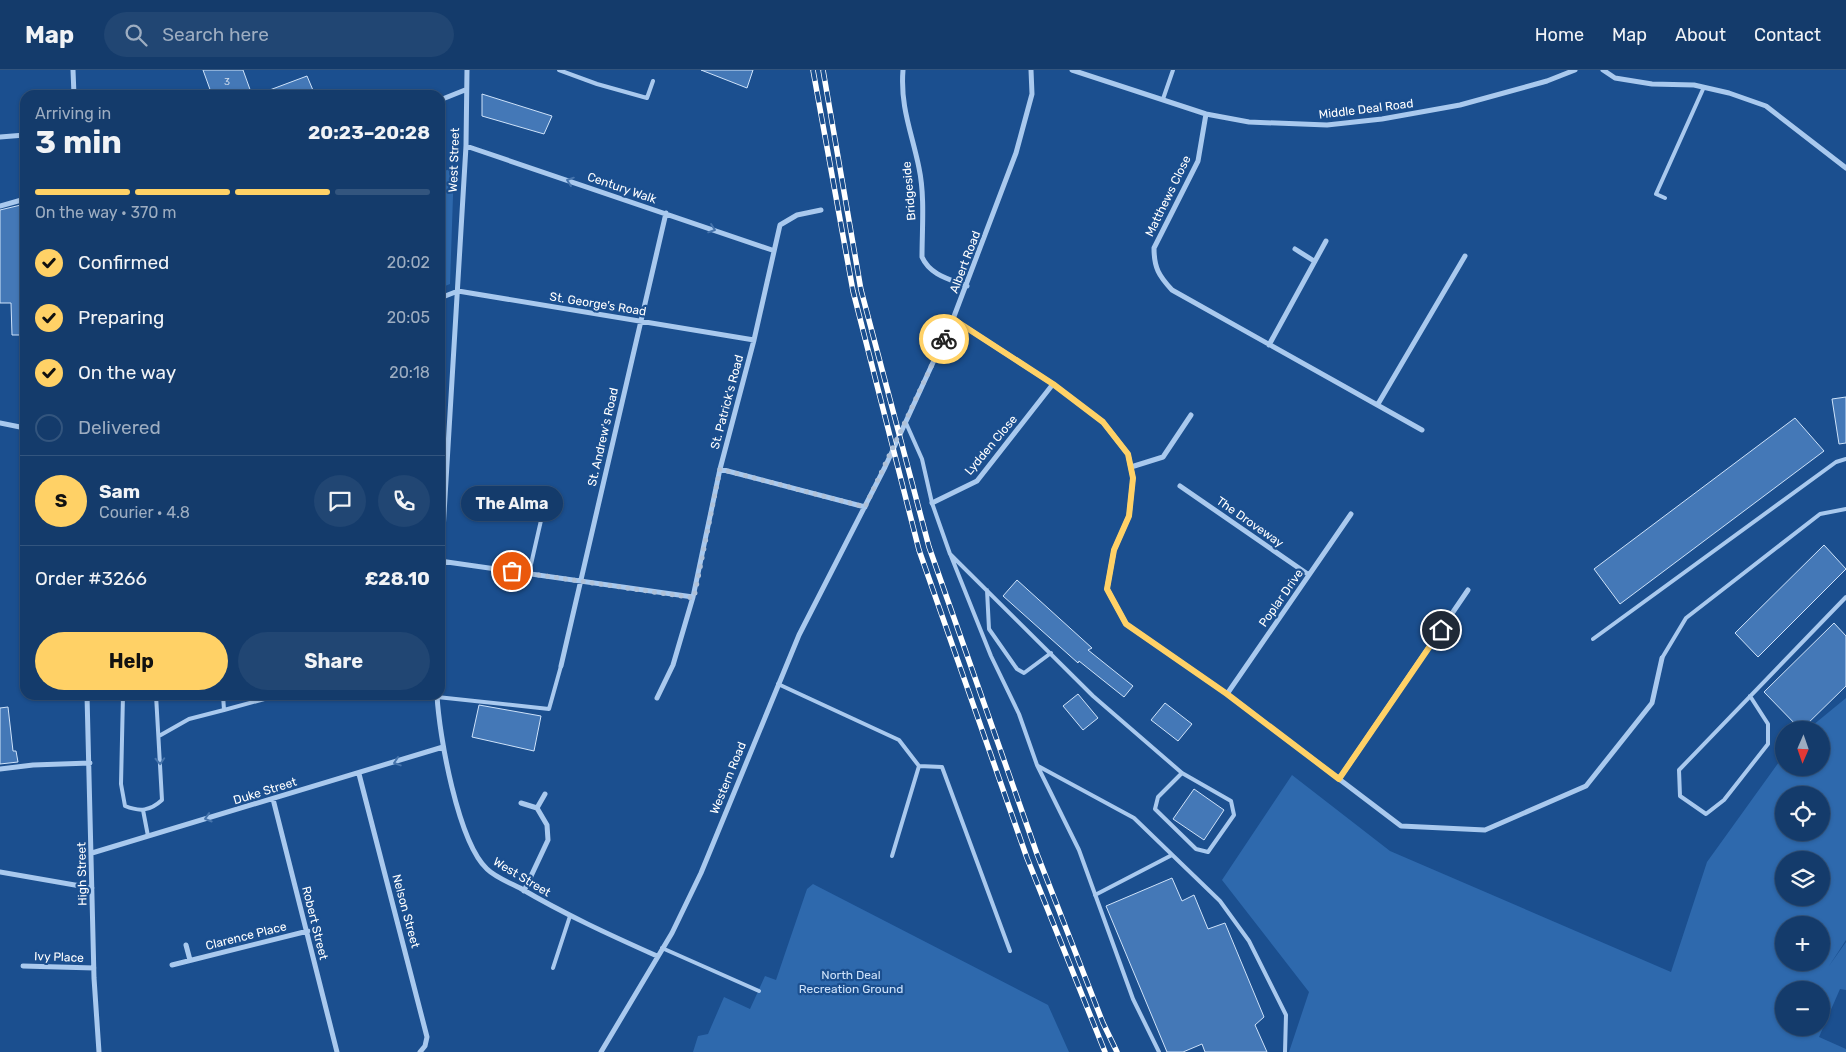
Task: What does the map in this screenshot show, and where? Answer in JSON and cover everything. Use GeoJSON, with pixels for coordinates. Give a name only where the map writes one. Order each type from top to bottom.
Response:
{"type":"FeatureCollection","features":[{"type":"Feature","properties":{"kind":"street"},"geometry":{"type":"LineString","coordinates":[[73,70],[74,90]]}},
{"type":"Feature","properties":{"kind":"street","name":"West Street"},"geometry":{"type":"LineString","coordinates":[[445,486],[466,146],[465,90],[467,70]]}},
{"type":"Feature","properties":{"kind":"street","name":"Bridgeside"},"geometry":{"type":"LineString","coordinates":[[903,70],[904,113],[920,170],[922,257],[926,267],[940,276],[967,286]]}},
{"type":"Feature","properties":{"kind":"street","name":"Albert Road"},"geometry":{"type":"LineString","coordinates":[[865,507],[906,423],[967,286],[1026,121],[1032,94],[1031,70]]}},
{"type":"Feature","properties":{"kind":"street","name":"Middle Deal Road"},"geometry":{"type":"LineString","coordinates":[[1072,70],[1206,114],[1249,122],[1326,125],[1382,119],[1460,105],[1547,81],[1575,70]]}},
{"type":"Feature","properties":{"kind":"street"},"geometry":{"type":"LineString","coordinates":[[1603,70],[1615,78],[1652,84],[1704,87],[1729,93],[1766,106],[1846,168]]}},
{"type":"Feature","properties":{"kind":"street"},"geometry":{"type":"LineString","coordinates":[[445,98],[465,90]]}},
{"type":"Feature","properties":{"kind":"street","name":"Matthews Close"},"geometry":{"type":"LineString","coordinates":[[1206,114],[1198,161],[1154,248],[1154,263],[1159,276],[1172,290],[1422,430]]}},
{"type":"Feature","properties":{"kind":"street"},"geometry":{"type":"LineString","coordinates":[[0,137],[20,136]]}},
{"type":"Feature","properties":{"kind":"street","name":"Century Walk"},"geometry":{"type":"LineString","coordinates":[[466,146],[772,250]]}},
{"type":"Feature","properties":{"kind":"street"},"geometry":{"type":"LineString","coordinates":[[0,206],[20,200]]}},
{"type":"Feature","properties":{"kind":"street","name":"St. Patrick's Road"},"geometry":{"type":"LineString","coordinates":[[657,698],[674,665],[694,598],[720,469],[754,340],[772,250],[780,225],[797,215],[822,210]]}},
{"type":"Feature","properties":{"kind":"street","name":"St. Andrew's Road"},"geometry":{"type":"LineString","coordinates":[[561,666],[666,213]]}},
{"type":"Feature","properties":{"kind":"street"},"geometry":{"type":"LineString","coordinates":[[1269,345],[1326,241]]}},
{"type":"Feature","properties":{"kind":"street"},"geometry":{"type":"LineString","coordinates":[[1295,249],[1314,260]]}},
{"type":"Feature","properties":{"kind":"street"},"geometry":{"type":"LineString","coordinates":[[1378,404],[1465,256]]}},
{"type":"Feature","properties":{"kind":"street"},"geometry":{"type":"LineString","coordinates":[[445,296],[458,291]]}},
{"type":"Feature","properties":{"kind":"street","name":"St. George's Road"},"geometry":{"type":"LineString","coordinates":[[458,291],[754,340]]}},
{"type":"Feature","properties":{"kind":"street"},"geometry":{"type":"LineString","coordinates":[[953,319],[1053,384],[1103,422],[1128,454],[1133,478],[1129,516],[1114,550],[1107,589],[1126,624],[1227,694],[1401,826],[1485,830],[1586,786],[1652,703],[1662,658]]}},
{"type":"Feature","properties":{"kind":"street","name":"Lydden Close"},"geometry":{"type":"LineString","coordinates":[[932,503],[977,481],[1053,384]]}},
{"type":"Feature","properties":{"kind":"street"},"geometry":{"type":"LineString","coordinates":[[1131,467],[1163,457],[1191,415]]}},
{"type":"Feature","properties":{"kind":"street"},"geometry":{"type":"LineString","coordinates":[[0,423],[20,427]]}},
{"type":"Feature","properties":{"kind":"street"},"geometry":{"type":"LineString","coordinates":[[720,469],[865,507]]}},
{"type":"Feature","properties":{"kind":"street","name":"The Droveway"},"geometry":{"type":"LineString","coordinates":[[1180,486],[1308,575]]}},
{"type":"Feature","properties":{"kind":"street","name":"Western Road"},"geometry":{"type":"LineString","coordinates":[[601,1052],[662,948],[701,873],[799,635],[865,507]]}},
{"type":"Feature","properties":{"kind":"street","name":"Poplar Drive"},"geometry":{"type":"LineString","coordinates":[[1227,694],[1351,514]]}},
{"type":"Feature","properties":{"kind":"street"},"geometry":{"type":"LineString","coordinates":[[445,562],[694,598]]}},
{"type":"Feature","properties":{"kind":"street"},"geometry":{"type":"LineString","coordinates":[[1339,779],[1468,590]]}},
{"type":"Feature","properties":{"kind":"street","name":"High Street"},"geometry":{"type":"LineString","coordinates":[[87,700],[94,968],[99,1052]]}},
{"type":"Feature","properties":{"kind":"street","name":"West Street"},"geometry":{"type":"LineString","coordinates":[[437,700],[443,747],[458,808],[470,845],[487,870],[570,916],[657,956]]}},
{"type":"Feature","properties":{"kind":"street","name":"Duke Street"},"geometry":{"type":"LineString","coordinates":[[92,853],[359,774],[443,747]]}},
{"type":"Feature","properties":{"kind":"street"},"geometry":{"type":"LineString","coordinates":[[0,770],[34,764],[90,763]]}},
{"type":"Feature","properties":{"kind":"street","name":"Nelson Street"},"geometry":{"type":"LineString","coordinates":[[359,774],[427,1037],[425,1046],[420,1052]]}},
{"type":"Feature","properties":{"kind":"street"},"geometry":{"type":"LineString","coordinates":[[537,808],[544,794]]}},
{"type":"Feature","properties":{"kind":"street","name":"Robert Street"},"geometry":{"type":"LineString","coordinates":[[273,799],[337,1052]]}},
{"type":"Feature","properties":{"kind":"street"},"geometry":{"type":"LineString","coordinates":[[521,803],[537,808],[547,825],[548,840],[524,891]]}},
{"type":"Feature","properties":{"kind":"street"},"geometry":{"type":"LineString","coordinates":[[0,872],[92,888]]}},
{"type":"Feature","properties":{"kind":"street","name":"Clarence Place"},"geometry":{"type":"LineString","coordinates":[[172,965],[308,932]]}},
{"type":"Feature","properties":{"kind":"street"},"geometry":{"type":"LineString","coordinates":[[186,945],[190,960]]}},
{"type":"Feature","properties":{"kind":"street","name":"Ivy Place"},"geometry":{"type":"LineString","coordinates":[[23,966],[94,968]]}},
{"type":"Feature","properties":{"kind":"lane"},"geometry":{"type":"LineString","coordinates":[[559,70],[598,84],[648,98],[653,81]]}},
{"type":"Feature","properties":{"kind":"lane"},"geometry":{"type":"LineString","coordinates":[[1163,99],[1173,70]]}},
{"type":"Feature","properties":{"kind":"lane"},"geometry":{"type":"LineString","coordinates":[[1665,198],[1656,194],[1704,87]]}},
{"type":"Feature","properties":{"kind":"lane"},"geometry":{"type":"LineString","coordinates":[[906,423],[922,459],[932,503],[950,554],[991,656],[1019,714],[1037,765],[1079,850],[1133,999],[1159,1052]]}},
{"type":"Feature","properties":{"kind":"lane"},"geometry":{"type":"LineString","coordinates":[[1593,639],[1836,462],[1846,459]]}},
{"type":"Feature","properties":{"kind":"lane"},"geometry":{"type":"LineString","coordinates":[[1662,658],[1686,618],[1820,514],[1846,509]]}},
{"type":"Feature","properties":{"kind":"lane"},"geometry":{"type":"LineString","coordinates":[[530,573],[542,516]]}},
{"type":"Feature","properties":{"kind":"lane"},"geometry":{"type":"LineString","coordinates":[[950,554],[1093,696],[1182,773],[1231,801],[1234,815],[1208,852],[1196,849],[1155,809],[1158,797],[1182,773]]}},
{"type":"Feature","properties":{"kind":"lane"},"geometry":{"type":"LineString","coordinates":[[987,590],[989,629],[1016,669],[1024,673],[1051,654]]}},
{"type":"Feature","properties":{"kind":"lane"},"geometry":{"type":"LineString","coordinates":[[1750,696],[1768,724],[1768,744],[1724,800],[1706,814],[1680,796],[1679,770],[1750,696],[1846,597]]}},
{"type":"Feature","properties":{"kind":"lane"},"geometry":{"type":"LineString","coordinates":[[445,697],[549,709],[561,666]]}},
{"type":"Feature","properties":{"kind":"lane"},"geometry":{"type":"LineString","coordinates":[[778,684],[899,740],[919,766],[942,767],[1010,951]]}},
{"type":"Feature","properties":{"kind":"lane"},"geometry":{"type":"LineString","coordinates":[[123,700],[122,791],[125,806],[139,811],[155,807],[162,800],[156,700]]}},
{"type":"Feature","properties":{"kind":"lane"},"geometry":{"type":"LineString","coordinates":[[223,700],[224,710]]}},
{"type":"Feature","properties":{"kind":"lane"},"geometry":{"type":"LineString","coordinates":[[159,736],[189,719],[261,700]]}},
{"type":"Feature","properties":{"kind":"lane"},"geometry":{"type":"LineString","coordinates":[[1037,765],[1134,818],[1220,901],[1250,942],[1286,1015],[1285,1052]]}},
{"type":"Feature","properties":{"kind":"lane"},"geometry":{"type":"LineString","coordinates":[[892,856],[919,766]]}},
{"type":"Feature","properties":{"kind":"lane"},"geometry":{"type":"LineString","coordinates":[[143,810],[148,836]]}},
{"type":"Feature","properties":{"kind":"lane"},"geometry":{"type":"LineString","coordinates":[[1095,895],[1172,855]]}},
{"type":"Feature","properties":{"kind":"lane"},"geometry":{"type":"LineString","coordinates":[[553,968],[570,916]]}},
{"type":"Feature","properties":{"kind":"lane"},"geometry":{"type":"LineString","coordinates":[[662,948],[759,991]]}},
{"type":"Feature","properties":{"kind":"green space"},"geometry":{"type":"Polygon","coordinates":[[[454,167],[450,284],[445,286],[445,171],[454,167]]]}},
{"type":"Feature","properties":{"kind":"green space"},"geometry":{"type":"Polygon","coordinates":[[[1846,698],[1846,940],[1830,964],[1830,916],[1775,916],[1775,971],[1830,971],[1830,965],[1846,942],[1846,990],[1840,989],[1830,1012],[1830,981],[1775,981],[1775,1036],[1819,1036],[1846,1049],[1846,1052],[1289,1052],[1309,992],[1222,880],[1292,775],[1390,851],[1671,972],[1707,862],[1775,768],[1775,776],[1830,776],[1830,721],[1818,721],[1846,698]]]}},
{"type":"Feature","properties":{"kind":"green space","name":"North Deal Recreation Ground"},"geometry":{"type":"Polygon","coordinates":[[[813,884],[1048,1005],[1069,1052],[693,1052],[698,1036],[708,1034],[724,997],[750,1009],[765,976],[776,980],[807,889],[813,884]]]}},
{"type":"Feature","properties":{"kind":"building"},"geometry":{"type":"Polygon","coordinates":[[[203,70],[243,70],[250,90],[210,90],[203,70]]]}},
{"type":"Feature","properties":{"kind":"building"},"geometry":{"type":"Polygon","coordinates":[[[701,70],[753,70],[747,88],[701,70]]]}},
{"type":"Feature","properties":{"kind":"building"},"geometry":{"type":"Polygon","coordinates":[[[307,76],[313,90],[270,90],[307,76]]]}},
{"type":"Feature","properties":{"kind":"building"},"geometry":{"type":"Polygon","coordinates":[[[482,94],[552,116],[544,134],[482,116],[482,94]]]}},
{"type":"Feature","properties":{"kind":"building"},"geometry":{"type":"Polygon","coordinates":[[[20,205],[20,335],[12,335],[11,303],[0,303],[0,210],[20,205]]]}},
{"type":"Feature","properties":{"kind":"building"},"geometry":{"type":"Polygon","coordinates":[[[1846,397],[1846,443],[1839,444],[1832,399],[1846,397]]]}},
{"type":"Feature","properties":{"kind":"building"},"geometry":{"type":"Polygon","coordinates":[[[1795,418],[1824,451],[1620,604],[1594,569],[1795,418]]]}},
{"type":"Feature","properties":{"kind":"building"},"geometry":{"type":"Polygon","coordinates":[[[1824,545],[1846,569],[1758,657],[1735,633],[1824,545]]]}},
{"type":"Feature","properties":{"kind":"building"},"geometry":{"type":"Polygon","coordinates":[[[1017,580],[1092,648],[1088,650],[1133,686],[1124,697],[1079,661],[1078,663],[1003,596],[1017,580]]]}},
{"type":"Feature","properties":{"kind":"building"},"geometry":{"type":"Polygon","coordinates":[[[1834,623],[1846,636],[1846,686],[1810,721],[1792,721],[1764,692],[1834,623]]]}},
{"type":"Feature","properties":{"kind":"building"},"geometry":{"type":"Polygon","coordinates":[[[1078,694],[1098,718],[1083,730],[1063,706],[1078,694]]]}},
{"type":"Feature","properties":{"kind":"building"},"geometry":{"type":"Polygon","coordinates":[[[1165,703],[1192,724],[1178,741],[1151,720],[1165,703]]]}},
{"type":"Feature","properties":{"kind":"building"},"geometry":{"type":"Polygon","coordinates":[[[479,705],[541,716],[534,751],[472,737],[479,705]]]}},
{"type":"Feature","properties":{"kind":"building"},"geometry":{"type":"Polygon","coordinates":[[[8,707],[13,751],[16,751],[18,762],[0,764],[0,708],[8,707]]]}},
{"type":"Feature","properties":{"kind":"building"},"geometry":{"type":"Polygon","coordinates":[[[1194,789],[1224,810],[1204,840],[1173,819],[1194,789]]]}},
{"type":"Feature","properties":{"kind":"building"},"geometry":{"type":"Polygon","coordinates":[[[1172,878],[1182,901],[1194,895],[1208,929],[1225,923],[1264,1017],[1255,1025],[1267,1052],[1205,1052],[1202,1044],[1183,1052],[1167,1052],[1106,906],[1172,878]]]}},
{"type":"Feature","properties":{"kind":"railway"},"geometry":{"type":"LineString","coordinates":[[813,70],[853,291],[919,550],[1027,858],[1105,1052]]}},
{"type":"Feature","properties":{"kind":"railway"},"geometry":{"type":"LineString","coordinates":[[823,70],[861,290],[929,547],[1037,854],[1103,1023],[1117,1052]]}},
{"type":"Feature","properties":{"kind":"way so far"},"geometry":{"type":"LineString","coordinates":[[512,571],[694,598],[720,469],[865,507],[944,339]]}},
{"type":"Feature","properties":{"kind":"place","name":"The Alma"},"geometry":{"type":"Point","coordinates":[512,571]}},
{"type":"Feature","properties":{"kind":"route"},"geometry":{"type":"LineString","coordinates":[[944,339],[953,319],[1053,384],[1103,422],[1128,454],[1133,478],[1129,516],[1114,550],[1107,589],[1126,624],[1227,694],[1339,779],[1441,630]]}}]}
